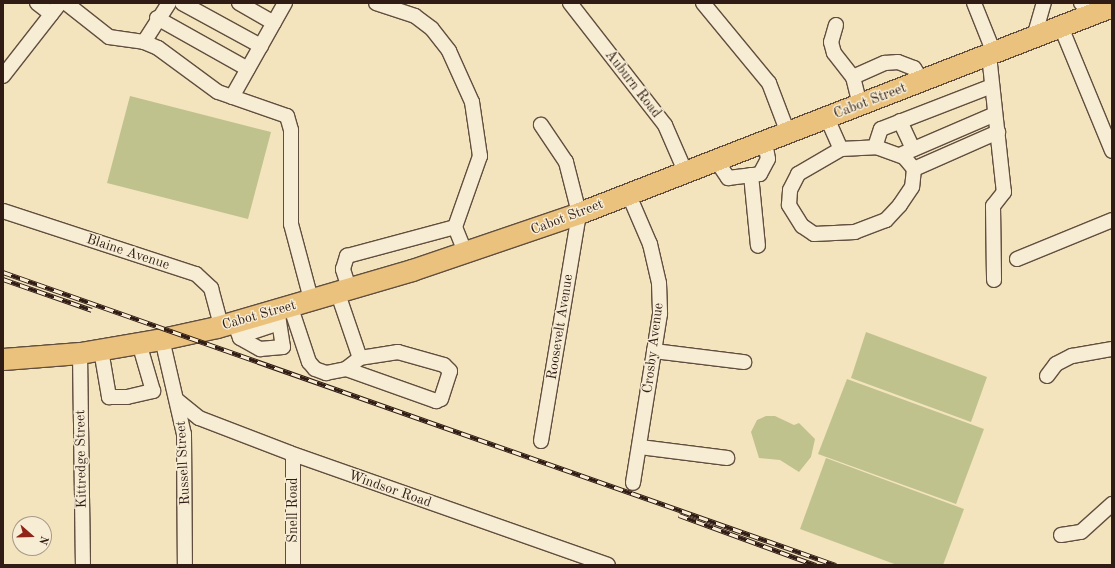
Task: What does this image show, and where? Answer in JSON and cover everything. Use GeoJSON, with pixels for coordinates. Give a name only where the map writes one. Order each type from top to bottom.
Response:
{"type":"FeatureCollection","features":[{"type":"Feature","properties":{"kind":"highway","name":"Cabot Street"},"geometry":{"type":"LineString","coordinates":[[3,359],[80,353],[232,328],[282,312],[311,300],[465,252],[579,213],[1034,38],[1106,8]]}},
{"type":"Feature","properties":{"kind":"street"},"geometry":{"type":"LineString","coordinates":[[3,76],[55,8],[37,3]]}},
{"type":"Feature","properties":{"kind":"street"},"geometry":{"type":"LineString","coordinates":[[66,3],[109,37],[144,42],[164,52],[207,86],[232,97],[287,116],[291,130],[291,224],[311,300]]}},
{"type":"Feature","properties":{"kind":"street"},"geometry":{"type":"LineString","coordinates":[[144,42],[157,18],[169,3]]}},
{"type":"Feature","properties":{"kind":"street"},"geometry":{"type":"LineString","coordinates":[[182,3],[261,46]]}},
{"type":"Feature","properties":{"kind":"street"},"geometry":{"type":"LineString","coordinates":[[239,3],[274,23]]}},
{"type":"Feature","properties":{"kind":"street"},"geometry":{"type":"LineString","coordinates":[[232,97],[285,3]]}},
{"type":"Feature","properties":{"kind":"street"},"geometry":{"type":"LineString","coordinates":[[376,3],[415,16],[432,30],[449,51],[472,102],[480,156],[455,227],[465,252]]}},
{"type":"Feature","properties":{"kind":"street","name":"Auburn Road"},"geometry":{"type":"LineString","coordinates":[[570,3],[665,125],[685,171]]}},
{"type":"Feature","properties":{"kind":"street"},"geometry":{"type":"LineString","coordinates":[[702,3],[768,83],[788,133]]}},
{"type":"Feature","properties":{"kind":"street"},"geometry":{"type":"LineString","coordinates":[[974,3],[992,54],[992,86],[1004,192],[994,206],[994,280]]}},
{"type":"Feature","properties":{"kind":"street"},"geometry":{"type":"LineString","coordinates":[[1034,38],[1044,3]]}},
{"type":"Feature","properties":{"kind":"street"},"geometry":{"type":"LineString","coordinates":[[1081,3],[1106,8]]}},
{"type":"Feature","properties":{"kind":"street"},"geometry":{"type":"LineString","coordinates":[[157,18],[248,69]]}},
{"type":"Feature","properties":{"kind":"street"},"geometry":{"type":"LineString","coordinates":[[836,25],[831,42],[834,53],[853,77],[860,105]]}},
{"type":"Feature","properties":{"kind":"street"},"geometry":{"type":"LineString","coordinates":[[1061,27],[1112,152]]}},
{"type":"Feature","properties":{"kind":"street"},"geometry":{"type":"LineString","coordinates":[[853,77],[885,63],[898,62],[914,68],[922,81]]}},
{"type":"Feature","properties":{"kind":"street"},"geometry":{"type":"LineString","coordinates":[[875,147],[881,129],[992,86]]}},
{"type":"Feature","properties":{"kind":"street"},"geometry":{"type":"LineString","coordinates":[[900,155],[995,114]]}},
{"type":"Feature","properties":{"kind":"street"},"geometry":{"type":"LineString","coordinates":[[827,118],[841,149]]}},
{"type":"Feature","properties":{"kind":"street"},"geometry":{"type":"LineString","coordinates":[[900,121],[913,149]]}},
{"type":"Feature","properties":{"kind":"street"},"geometry":{"type":"LineString","coordinates":[[541,125],[566,162],[579,213]]}},
{"type":"Feature","properties":{"kind":"street"},"geometry":{"type":"LineString","coordinates":[[914,169],[998,132]]}},
{"type":"Feature","properties":{"kind":"street"},"geometry":{"type":"LineString","coordinates":[[716,160],[728,178],[760,174],[768,159],[765,142]]}},
{"type":"Feature","properties":{"kind":"street"},"geometry":{"type":"LineString","coordinates":[[875,147],[900,155],[914,169],[912,187],[886,220],[871,228],[838,236],[814,234],[793,214],[790,190],[798,174],[841,149],[875,147]]}},
{"type":"Feature","properties":{"kind":"street"},"geometry":{"type":"LineString","coordinates":[[751,175],[758,246]]}},
{"type":"Feature","properties":{"kind":"street","name":"Crosby Avenue"},"geometry":{"type":"LineString","coordinates":[[628,193],[650,244],[659,283],[660,314],[640,447],[633,483]]}},
{"type":"Feature","properties":{"kind":"street","name":"Blaine Avenue"},"geometry":{"type":"LineString","coordinates":[[3,211],[196,274],[211,288],[232,328]]}},
{"type":"Feature","properties":{"kind":"street","name":"Roosevelt Avenue"},"geometry":{"type":"LineString","coordinates":[[541,441],[579,213]]}},
{"type":"Feature","properties":{"kind":"street"},"geometry":{"type":"LineString","coordinates":[[1017,259],[1112,220]]}},
{"type":"Feature","properties":{"kind":"street"},"geometry":{"type":"LineString","coordinates":[[360,358],[343,290],[343,269],[347,256],[455,227]]}},
{"type":"Feature","properties":{"kind":"street"},"geometry":{"type":"LineString","coordinates":[[232,328],[260,349],[283,347],[282,312]]}},
{"type":"Feature","properties":{"kind":"street"},"geometry":{"type":"LineString","coordinates":[[282,312],[309,362],[326,373],[346,369],[360,358],[398,352],[444,365],[450,371],[441,399],[436,401],[346,369]]}},
{"type":"Feature","properties":{"kind":"street","name":"Russell Street"},"geometry":{"type":"LineString","coordinates":[[162,339],[178,401],[184,441],[185,565]]}},
{"type":"Feature","properties":{"kind":"street"},"geometry":{"type":"LineString","coordinates":[[101,350],[109,397],[127,397],[154,391],[138,343]]}},
{"type":"Feature","properties":{"kind":"street"},"geometry":{"type":"LineString","coordinates":[[1047,376],[1056,364],[1072,356],[1112,349]]}},
{"type":"Feature","properties":{"kind":"street"},"geometry":{"type":"LineString","coordinates":[[654,351],[744,362]]}},
{"type":"Feature","properties":{"kind":"street","name":"Kittredge Street"},"geometry":{"type":"LineString","coordinates":[[80,353],[82,565]]}},
{"type":"Feature","properties":{"kind":"street","name":"Windsor Road"},"geometry":{"type":"LineString","coordinates":[[178,401],[189,413],[293,455],[608,565]]}},
{"type":"Feature","properties":{"kind":"street"},"geometry":{"type":"LineString","coordinates":[[640,447],[727,458]]}},
{"type":"Feature","properties":{"kind":"street","name":"Snell Road"},"geometry":{"type":"LineString","coordinates":[[293,455],[293,565]]}},
{"type":"Feature","properties":{"kind":"street"},"geometry":{"type":"LineString","coordinates":[[1061,535],[1080,532],[1112,504]]}},
{"type":"Feature","properties":{"kind":"green space"},"geometry":{"type":"Polygon","coordinates":[[[130,96],[271,132],[248,219],[107,183],[130,96]]]}},
{"type":"Feature","properties":{"kind":"green space"},"geometry":{"type":"Polygon","coordinates":[[[866,332],[987,377],[971,422],[851,378],[866,332]]]}},
{"type":"Feature","properties":{"kind":"green space"},"geometry":{"type":"Polygon","coordinates":[[[847,379],[984,429],[956,504],[818,454],[847,379]]]}},
{"type":"Feature","properties":{"kind":"green space"},"geometry":{"type":"Polygon","coordinates":[[[766,416],[775,416],[794,425],[799,423],[815,439],[811,457],[799,472],[780,460],[759,458],[751,432],[757,420],[766,416]]]}},
{"type":"Feature","properties":{"kind":"green space"},"geometry":{"type":"Polygon","coordinates":[[[826,458],[964,509],[943,565],[897,565],[800,529],[826,458]]]}},
{"type":"Feature","properties":{"kind":"railway"},"geometry":{"type":"LineString","coordinates":[[3,272],[836,565]]}},
{"type":"Feature","properties":{"kind":"railway"},"geometry":{"type":"LineString","coordinates":[[3,279],[92,310]]}},
{"type":"Feature","properties":{"kind":"railway"},"geometry":{"type":"LineString","coordinates":[[679,515],[816,565]]}}]}
